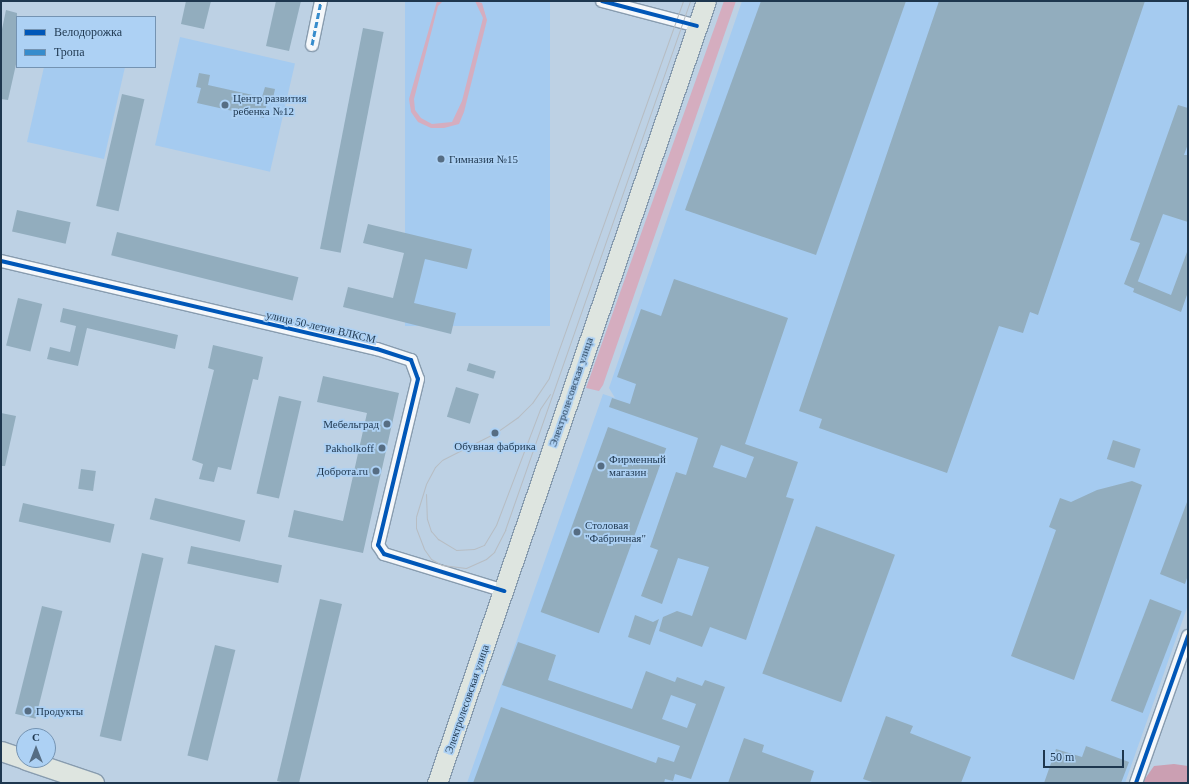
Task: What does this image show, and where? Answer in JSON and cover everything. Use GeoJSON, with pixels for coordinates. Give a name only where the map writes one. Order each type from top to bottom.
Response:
{"type":"FeatureCollection","features":[{"type":"Feature","properties":{"kind":"main road","name":"Электролесовская улица"},"geometry":{"type":"LineString","coordinates":[[437,783],[706,1]]}},
{"type":"Feature","properties":{"kind":"main road"},"geometry":{"type":"LineString","coordinates":[[1,751],[16,757]]}},
{"type":"Feature","properties":{"kind":"main road"},"geometry":{"type":"LineString","coordinates":[[49,768],[94,783]]}},
{"type":"Feature","properties":{"kind":"street"},"geometry":{"type":"LineString","coordinates":[[312,45],[320,1]]}},
{"type":"Feature","properties":{"kind":"street"},"geometry":{"type":"LineString","coordinates":[[602,1],[697,26]]}},
{"type":"Feature","properties":{"kind":"street","name":"улица 50-летия ВЛКСМ"},"geometry":{"type":"LineString","coordinates":[[1,261],[377,349],[411,360],[418,379],[378,545],[384,554],[504,590]]}},
{"type":"Feature","properties":{"kind":"street"},"geometry":{"type":"LineString","coordinates":[[1136,783],[1188,636]]}},
{"type":"Feature","properties":{"kind":"shaded area","name":"Гимназия №15"},"geometry":{"type":"Polygon","coordinates":[[[405,1],[550,1],[550,326],[405,326],[405,1]]]}},
{"type":"Feature","properties":{"kind":"shaded area"},"geometry":{"type":"Polygon","coordinates":[[[437,1],[443,1],[438,6],[414,99],[415,110],[421,118],[432,124],[452,122],[462,101],[483,18],[475,1],[482,3],[487,20],[464,112],[459,124],[444,128],[431,128],[418,122],[411,112],[409,99],[437,1]]]}},
{"type":"Feature","properties":{"kind":"shaded area"},"geometry":{"type":"Polygon","coordinates":[[[724,1],[736,1],[603,385],[599,391],[586,388],[724,1]]]}},
{"type":"Feature","properties":{"kind":"shaded area"},"geometry":{"type":"Polygon","coordinates":[[[742,1],[1188,1],[1188,605],[1125,783],[467,783],[603,394],[615,398],[609,388],[742,1]]]}},
{"type":"Feature","properties":{"kind":"shaded area","name":"Центр развития ребенка №12"},"geometry":{"type":"Polygon","coordinates":[[[180,37],[295,64],[270,172],[155,145],[180,37]]]}},
{"type":"Feature","properties":{"kind":"shaded area"},"geometry":{"type":"Polygon","coordinates":[[[44,68],[125,68],[104,159],[27,142],[44,68]]]}},
{"type":"Feature","properties":{"kind":"shaded area"},"geometry":{"type":"Polygon","coordinates":[[[1174,764],[1188,766],[1188,783],[1142,783],[1154,766],[1174,764]]]}},
{"type":"Feature","properties":{"kind":"building"},"geometry":{"type":"Polygon","coordinates":[[[186,1],[211,1],[204,29],[181,24],[186,1]]]}},
{"type":"Feature","properties":{"kind":"building"},"geometry":{"type":"Polygon","coordinates":[[[276,1],[301,1],[289,51],[266,46],[276,1]]]}},
{"type":"Feature","properties":{"kind":"building"},"geometry":{"type":"Polygon","coordinates":[[[761,1],[906,1],[816,255],[685,210],[761,1]]]}},
{"type":"Feature","properties":{"kind":"building"},"geometry":{"type":"Polygon","coordinates":[[[939,1],[1145,1],[1038,315],[1030,312],[1023,333],[999,326],[947,473],[819,428],[822,419],[799,411],[939,1]]]}},
{"type":"Feature","properties":{"kind":"building"},"geometry":{"type":"Polygon","coordinates":[[[6,10],[17,13],[16,64],[8,100],[1,99],[1,34],[6,10]]]}},
{"type":"Feature","properties":{"kind":"building"},"geometry":{"type":"Polygon","coordinates":[[[363,28],[384,32],[341,253],[320,249],[363,28]]]}},
{"type":"Feature","properties":{"kind":"building"},"geometry":{"type":"Polygon","coordinates":[[[199,73],[210,75],[208,85],[262,97],[265,87],[275,89],[272,103],[267,102],[264,118],[197,103],[201,88],[196,87],[199,73]]]}},
{"type":"Feature","properties":{"kind":"building"},"geometry":{"type":"Polygon","coordinates":[[[122,94],[144,99],[119,211],[96,206],[122,94]]]}},
{"type":"Feature","properties":{"kind":"building"},"geometry":{"type":"Polygon","coordinates":[[[1178,105],[1188,108],[1188,144],[1184,155],[1188,155],[1188,222],[1163,214],[1135,289],[1124,284],[1140,243],[1130,240],[1178,105]]]}},
{"type":"Feature","properties":{"kind":"building"},"geometry":{"type":"Polygon","coordinates":[[[17,210],[71,222],[66,244],[12,231],[17,210]]]}},
{"type":"Feature","properties":{"kind":"building"},"geometry":{"type":"Polygon","coordinates":[[[368,224],[472,249],[467,269],[425,259],[414,303],[456,313],[451,334],[343,307],[348,287],[393,298],[404,253],[363,243],[368,224]]]}},
{"type":"Feature","properties":{"kind":"building"},"geometry":{"type":"Polygon","coordinates":[[[117,232],[298,277],[293,301],[111,255],[117,232]]]}},
{"type":"Feature","properties":{"kind":"building"},"geometry":{"type":"Polygon","coordinates":[[[1187,252],[1188,292],[1181,312],[1133,292],[1137,281],[1171,295],[1187,252]]]}},
{"type":"Feature","properties":{"kind":"building"},"geometry":{"type":"Polygon","coordinates":[[[674,279],[788,318],[745,444],[798,462],[786,497],[794,499],[746,640],[710,627],[702,647],[659,631],[663,617],[677,611],[692,616],[709,567],[678,558],[662,604],[641,596],[658,550],[650,547],[676,472],[686,475],[698,438],[609,407],[612,398],[630,404],[636,384],[617,377],[641,309],[661,316],[674,279]],[[721,445],[713,467],[746,478],[754,457],[721,445]]]}},
{"type":"Feature","properties":{"kind":"building"},"geometry":{"type":"Polygon","coordinates":[[[18,298],[42,304],[30,352],[6,346],[18,298]]]}},
{"type":"Feature","properties":{"kind":"building"},"geometry":{"type":"Polygon","coordinates":[[[63,308],[178,335],[175,349],[87,328],[78,366],[47,359],[50,347],[70,352],[76,326],[60,322],[63,308]]]}},
{"type":"Feature","properties":{"kind":"building"},"geometry":{"type":"Polygon","coordinates":[[[213,345],[263,357],[258,380],[253,379],[231,470],[218,467],[214,482],[199,479],[203,464],[192,460],[214,370],[208,368],[213,345]]]}},
{"type":"Feature","properties":{"kind":"building"},"geometry":{"type":"Polygon","coordinates":[[[469,363],[496,371],[493,379],[467,371],[469,363]]]}},
{"type":"Feature","properties":{"kind":"building"},"geometry":{"type":"Polygon","coordinates":[[[323,376],[399,393],[363,553],[288,537],[294,510],[343,521],[367,413],[317,402],[323,376]]]}},
{"type":"Feature","properties":{"kind":"building"},"geometry":{"type":"Polygon","coordinates":[[[456,387],[479,394],[470,424],[447,417],[456,387]]]}},
{"type":"Feature","properties":{"kind":"building"},"geometry":{"type":"Polygon","coordinates":[[[279,396],[301,401],[279,499],[257,493],[279,396]]]}},
{"type":"Feature","properties":{"kind":"building"},"geometry":{"type":"Polygon","coordinates":[[[1,413],[16,416],[5,466],[1,466],[1,413]]]}},
{"type":"Feature","properties":{"kind":"building"},"geometry":{"type":"Polygon","coordinates":[[[608,427],[666,448],[599,633],[541,612],[608,427]]]}},
{"type":"Feature","properties":{"kind":"building"},"geometry":{"type":"Polygon","coordinates":[[[1113,440],[1141,449],[1134,468],[1107,459],[1113,440]]]}},
{"type":"Feature","properties":{"kind":"building"},"geometry":{"type":"Polygon","coordinates":[[[81,469],[96,471],[93,491],[78,489],[81,469]]]}},
{"type":"Feature","properties":{"kind":"building"},"geometry":{"type":"Polygon","coordinates":[[[1132,481],[1142,485],[1074,680],[1011,656],[1056,530],[1049,527],[1060,498],[1071,502],[1097,490],[1132,481]]]}},
{"type":"Feature","properties":{"kind":"building"},"geometry":{"type":"Polygon","coordinates":[[[155,498],[245,520],[240,542],[150,519],[155,498]]]}},
{"type":"Feature","properties":{"kind":"building"},"geometry":{"type":"Polygon","coordinates":[[[1187,502],[1188,575],[1185,584],[1160,574],[1187,502]]]}},
{"type":"Feature","properties":{"kind":"building"},"geometry":{"type":"Polygon","coordinates":[[[23,503],[115,524],[110,543],[19,522],[23,503]]]}},
{"type":"Feature","properties":{"kind":"building"},"geometry":{"type":"Polygon","coordinates":[[[816,526],[895,555],[841,702],[762,674],[816,526]]]}},
{"type":"Feature","properties":{"kind":"building"},"geometry":{"type":"Polygon","coordinates":[[[191,546],[282,565],[278,583],[187,564],[191,546]]]}},
{"type":"Feature","properties":{"kind":"building"},"geometry":{"type":"Polygon","coordinates":[[[142,553],[163,558],[121,741],[100,736],[142,553]]]}},
{"type":"Feature","properties":{"kind":"building"},"geometry":{"type":"Polygon","coordinates":[[[320,599],[342,604],[299,783],[286,783],[277,781],[320,599]]]}},
{"type":"Feature","properties":{"kind":"building"},"geometry":{"type":"Polygon","coordinates":[[[1150,599],[1182,611],[1143,713],[1111,701],[1150,599]]]}},
{"type":"Feature","properties":{"kind":"building"},"geometry":{"type":"Polygon","coordinates":[[[42,606],[62,611],[36,719],[15,714],[42,606]]]}},
{"type":"Feature","properties":{"kind":"building"},"geometry":{"type":"Polygon","coordinates":[[[635,615],[653,622],[659,619],[650,645],[628,637],[635,615]]]}},
{"type":"Feature","properties":{"kind":"building"},"geometry":{"type":"Polygon","coordinates":[[[518,642],[556,655],[548,680],[632,709],[646,671],[675,682],[677,677],[702,686],[705,680],[725,687],[691,779],[675,774],[673,781],[665,779],[664,783],[473,783],[501,707],[656,763],[658,757],[674,762],[680,746],[502,685],[518,642]],[[671,695],[662,719],[687,728],[696,704],[671,695]]]}},
{"type":"Feature","properties":{"kind":"building"},"geometry":{"type":"Polygon","coordinates":[[[215,645],[235,650],[208,761],[187,756],[215,645]]]}},
{"type":"Feature","properties":{"kind":"building"},"geometry":{"type":"Polygon","coordinates":[[[886,716],[913,726],[910,733],[971,757],[961,783],[875,783],[863,779],[886,716]]]}},
{"type":"Feature","properties":{"kind":"building"},"geometry":{"type":"Polygon","coordinates":[[[744,738],[764,745],[762,752],[814,771],[810,783],[728,783],[744,738]]]}},
{"type":"Feature","properties":{"kind":"building"},"geometry":{"type":"Polygon","coordinates":[[[1086,746],[1129,762],[1121,783],[1044,783],[1056,749],[1082,757],[1086,746]]]}},
{"type":"Feature","properties":{"kind":"tram line"},"geometry":{"type":"LineString","coordinates":[[683,1],[549,378],[532,403],[518,417],[495,433],[442,460],[435,467],[426,484],[416,517],[416,528],[424,549],[431,559],[442,565],[466,568],[486,559],[494,552],[505,530],[690,1]]}},
{"type":"Feature","properties":{"kind":"tram line"},"geometry":{"type":"LineString","coordinates":[[426,494],[427,519],[431,531],[438,539],[456,550],[474,549],[484,545],[496,525],[540,409],[550,394]]}},
{"type":"Feature","properties":{"kind":"marked path"},"geometry":{"type":"LineString","coordinates":[[312,45],[321,1]]}},
{"type":"Feature","properties":{"kind":"cycle path"},"geometry":{"type":"LineString","coordinates":[[602,1],[697,26]]}},
{"type":"Feature","properties":{"kind":"cycle path"},"geometry":{"type":"LineString","coordinates":[[1,261],[377,349],[411,360],[418,379],[378,545],[384,554],[504,591]]}},
{"type":"Feature","properties":{"kind":"cycle path"},"geometry":{"type":"LineString","coordinates":[[1136,783],[1188,636]]}},
{"type":"Feature","properties":{"kind":"place","name":"Центр развития ребенка №12"},"geometry":{"type":"Point","coordinates":[225,105]}},
{"type":"Feature","properties":{"kind":"place","name":"Гимназия №15"},"geometry":{"type":"Point","coordinates":[441,159]}},
{"type":"Feature","properties":{"kind":"place","name":"Мебельград"},"geometry":{"type":"Point","coordinates":[387,424]}},
{"type":"Feature","properties":{"kind":"place","name":"Обувная фабрика"},"geometry":{"type":"Point","coordinates":[495,433]}},
{"type":"Feature","properties":{"kind":"place","name":"Pakholkoff"},"geometry":{"type":"Point","coordinates":[382,448]}},
{"type":"Feature","properties":{"kind":"place","name":"Фирменный магазин"},"geometry":{"type":"Point","coordinates":[601,466]}},
{"type":"Feature","properties":{"kind":"place","name":"Доброта.ru"},"geometry":{"type":"Point","coordinates":[376,471]}},
{"type":"Feature","properties":{"kind":"place","name":"Столовая \"Фабричная\""},"geometry":{"type":"Point","coordinates":[577,532]}},
{"type":"Feature","properties":{"kind":"place","name":"Продукты"},"geometry":{"type":"Point","coordinates":[28,711]}}]}
